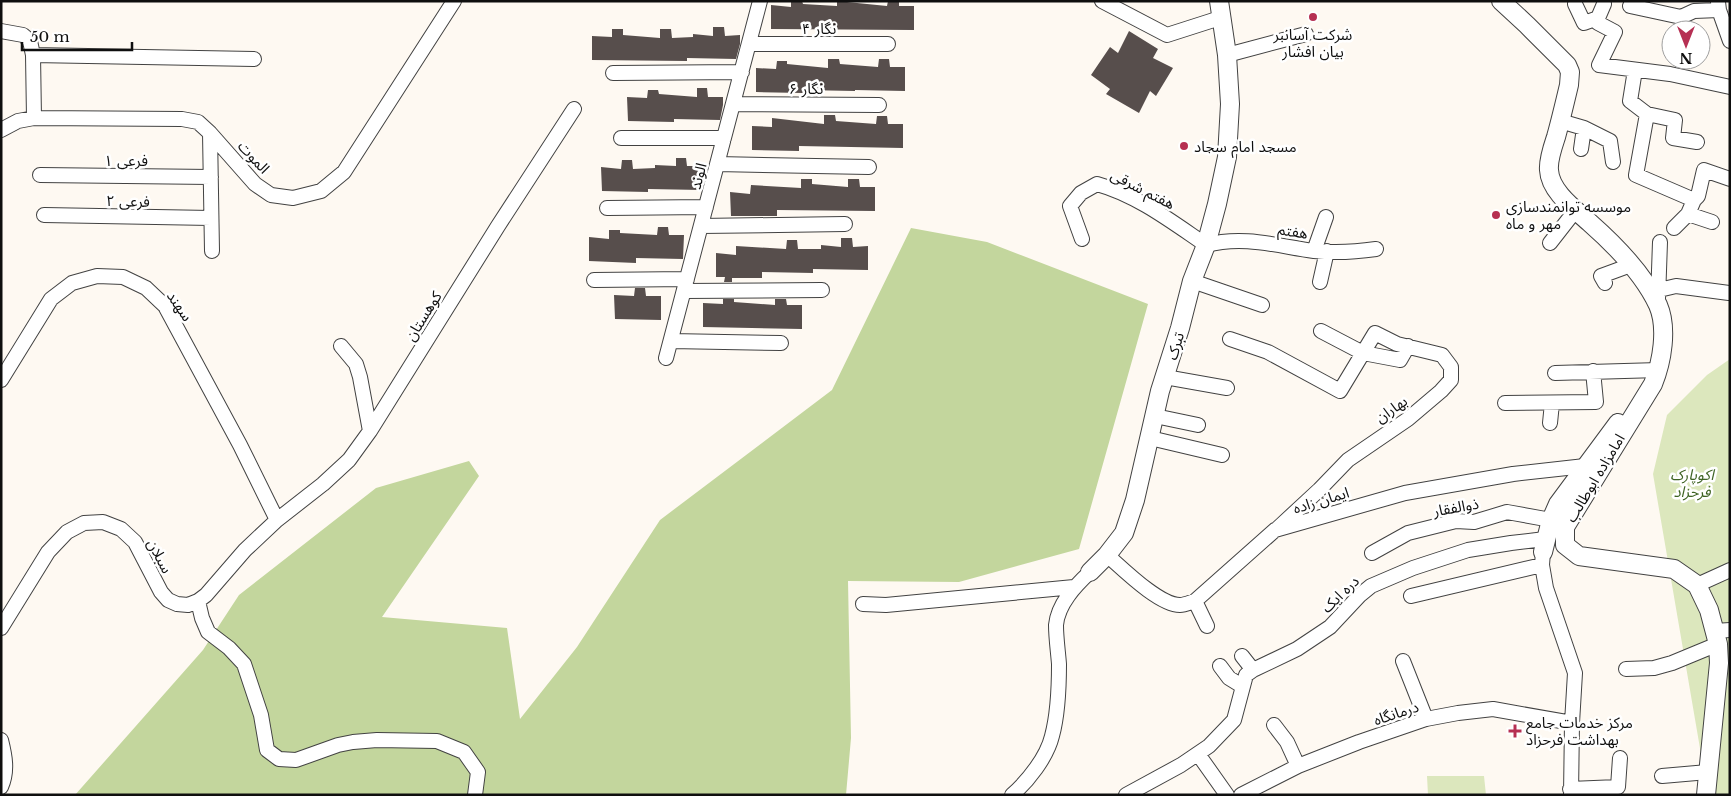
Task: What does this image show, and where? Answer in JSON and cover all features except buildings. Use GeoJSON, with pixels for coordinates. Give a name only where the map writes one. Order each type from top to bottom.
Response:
{"type":"FeatureCollection","features":[{"type":"Feature","properties":{"kind":"street","name":"الموت"},"geometry":{"type":"LineString","coordinates":[[1,130],[18,121],[34,118],[182,119],[198,122],[255,184],[271,194],[293,198],[321,191],[344,172],[454,1]]}},
{"type":"Feature","properties":{"kind":"street","name":"الوند"},"geometry":{"type":"LineString","coordinates":[[666,358],[760,1]]}},
{"type":"Feature","properties":{"kind":"street"},"geometry":{"type":"LineString","coordinates":[[1102,1],[1167,35],[1220,10]]}},
{"type":"Feature","properties":{"kind":"street"},"geometry":{"type":"LineString","coordinates":[[1502,1],[1567,66],[1570,72],[1569,85],[1548,170],[1555,187],[1575,211],[1590,223],[1636,270],[1658,298]]}},
{"type":"Feature","properties":{"kind":"street"},"geometry":{"type":"LineString","coordinates":[[1575,4],[1584,23],[1598,18]]}},
{"type":"Feature","properties":{"kind":"street"},"geometry":{"type":"LineString","coordinates":[[1604,4],[1598,18],[1598,23],[1615,32],[1599,65],[1670,74],[1730,87]]}},
{"type":"Feature","properties":{"kind":"street"},"geometry":{"type":"LineString","coordinates":[[1630,6],[1681,17],[1694,11],[1719,6],[1730,41]]}},
{"type":"Feature","properties":{"kind":"street","name":"تبرک"},"geometry":{"type":"LineString","coordinates":[[1012,795],[1026,783],[1052,737],[1059,667],[1056,625],[1062,606],[1074,587],[1107,555],[1124,533],[1135,500],[1165,377],[1192,281],[1206,245],[1227,157],[1230,104],[1220,10]]}},
{"type":"Feature","properties":{"kind":"street"},"geometry":{"type":"LineString","coordinates":[[1,31],[23,35],[30,41],[33,54],[34,118]]}},
{"type":"Feature","properties":{"kind":"street"},"geometry":{"type":"LineString","coordinates":[[1226,54],[1306,34]]}},
{"type":"Feature","properties":{"kind":"street","name":"نگار ۴"},"geometry":{"type":"LineString","coordinates":[[749,44],[888,44]]}},
{"type":"Feature","properties":{"kind":"street"},"geometry":{"type":"LineString","coordinates":[[33,54],[254,59]]}},
{"type":"Feature","properties":{"kind":"street"},"geometry":{"type":"LineString","coordinates":[[1636,70],[1630,101],[1647,114],[1675,120],[1672,138],[1698,142]]}},
{"type":"Feature","properties":{"kind":"street"},"geometry":{"type":"LineString","coordinates":[[612,72],[742,72]]}},
{"type":"Feature","properties":{"kind":"street","name":"نگار ۶"},"geometry":{"type":"LineString","coordinates":[[733,104],[878,105]]}},
{"type":"Feature","properties":{"kind":"street","name":"کوهستان"},"geometry":{"type":"LineString","coordinates":[[277,520],[323,484],[349,460],[370,431],[498,226],[574,109]]}},
{"type":"Feature","properties":{"kind":"street"},"geometry":{"type":"LineString","coordinates":[[1647,114],[1636,175],[1694,200]]}},
{"type":"Feature","properties":{"kind":"street"},"geometry":{"type":"LineString","coordinates":[[1560,121],[1584,128],[1610,141],[1613,162]]}},
{"type":"Feature","properties":{"kind":"street"},"geometry":{"type":"LineString","coordinates":[[1581,149],[1584,128]]}},
{"type":"Feature","properties":{"kind":"street"},"geometry":{"type":"LineString","coordinates":[[210,133],[212,251]]}},
{"type":"Feature","properties":{"kind":"street"},"geometry":{"type":"LineString","coordinates":[[622,138],[724,138]]}},
{"type":"Feature","properties":{"kind":"street"},"geometry":{"type":"LineString","coordinates":[[717,164],[869,167]]}},
{"type":"Feature","properties":{"kind":"street"},"geometry":{"type":"LineString","coordinates":[[1674,228],[1688,214],[1694,200],[1698,196],[1704,170],[1730,179]]}},
{"type":"Feature","properties":{"kind":"street","name":"فرعی ۱"},"geometry":{"type":"LineString","coordinates":[[40,175],[211,176]]}},
{"type":"Feature","properties":{"kind":"street","name":"هفتم شرقی"},"geometry":{"type":"LineString","coordinates":[[1082,238],[1070,206],[1081,193],[1097,184],[1112,188],[1166,218],[1206,245]]}},
{"type":"Feature","properties":{"kind":"street"},"geometry":{"type":"LineString","coordinates":[[607,208],[706,207]]}},
{"type":"Feature","properties":{"kind":"street"},"geometry":{"type":"LineString","coordinates":[[1550,243],[1575,211]]}},
{"type":"Feature","properties":{"kind":"street"},"geometry":{"type":"LineString","coordinates":[[1688,214],[1712,222]]}},
{"type":"Feature","properties":{"kind":"street","name":"فرعی ۲"},"geometry":{"type":"LineString","coordinates":[[44,215],[212,218]]}},
{"type":"Feature","properties":{"kind":"street"},"geometry":{"type":"LineString","coordinates":[[1320,282],[1321,251],[1326,217]]}},
{"type":"Feature","properties":{"kind":"street"},"geometry":{"type":"LineString","coordinates":[[701,226],[845,224]]}},
{"type":"Feature","properties":{"kind":"street","name":"هفتم"},"geometry":{"type":"LineString","coordinates":[[1206,245],[1235,240],[1346,253],[1376,248]]}},
{"type":"Feature","properties":{"kind":"street"},"geometry":{"type":"LineString","coordinates":[[1658,298],[1660,242]]}},
{"type":"Feature","properties":{"kind":"street"},"geometry":{"type":"LineString","coordinates":[[1605,283],[1601,276],[1631,265]]}},
{"type":"Feature","properties":{"kind":"street","name":"سهند"},"geometry":{"type":"LineString","coordinates":[[1,380],[51,299],[72,283],[97,276],[122,277],[146,288],[164,306],[240,445],[277,520]]}},
{"type":"Feature","properties":{"kind":"street"},"geometry":{"type":"LineString","coordinates":[[594,280],[822,290]]}},
{"type":"Feature","properties":{"kind":"street"},"geometry":{"type":"LineString","coordinates":[[1192,281],[1262,305]]}},
{"type":"Feature","properties":{"kind":"street"},"geometry":{"type":"LineString","coordinates":[[1658,298],[1676,286],[1729,293]]}},
{"type":"Feature","properties":{"kind":"street","name":"امامزاده ابوطالب"},"geometry":{"type":"LineString","coordinates":[[1658,298],[1663,340],[1656,377],[1565,527],[1565,545],[1579,556],[1674,569],[1697,585],[1721,635],[1706,795]]}},
{"type":"Feature","properties":{"kind":"street"},"geometry":{"type":"LineString","coordinates":[[1321,331],[1363,352],[1400,360],[1408,346]]}},
{"type":"Feature","properties":{"kind":"street","name":"بهاران"},"geometry":{"type":"LineString","coordinates":[[1275,530],[1319,490],[1348,460],[1408,419],[1441,392],[1451,380],[1451,367],[1442,355],[1397,344],[1376,333],[1363,352]]}},
{"type":"Feature","properties":{"kind":"street"},"geometry":{"type":"LineString","coordinates":[[1230,339],[1268,352],[1340,391],[1363,352]]}},
{"type":"Feature","properties":{"kind":"street"},"geometry":{"type":"LineString","coordinates":[[671,341],[781,343]]}},
{"type":"Feature","properties":{"kind":"street"},"geometry":{"type":"LineString","coordinates":[[341,346],[356,364],[370,431]]}},
{"type":"Feature","properties":{"kind":"street"},"geometry":{"type":"LineString","coordinates":[[1556,373],[1593,371],[1656,377]]}},
{"type":"Feature","properties":{"kind":"street"},"geometry":{"type":"LineString","coordinates":[[1505,403],[1596,402],[1593,371]]}},
{"type":"Feature","properties":{"kind":"street"},"geometry":{"type":"LineString","coordinates":[[1165,377],[1227,388]]}},
{"type":"Feature","properties":{"kind":"street"},"geometry":{"type":"LineString","coordinates":[[1620,758],[1618,787],[1571,792],[1575,673],[1546,588],[1543,552],[1551,520],[1558,504],[1633,402],[1656,377]]}},
{"type":"Feature","properties":{"kind":"street"},"geometry":{"type":"LineString","coordinates":[[1550,422],[1552,403]]}},
{"type":"Feature","properties":{"kind":"street"},"geometry":{"type":"LineString","coordinates":[[1155,416],[1198,426]]}},
{"type":"Feature","properties":{"kind":"street"},"geometry":{"type":"LineString","coordinates":[[1150,438],[1222,455]]}},
{"type":"Feature","properties":{"kind":"street","name":"ایمان زاده"},"geometry":{"type":"LineString","coordinates":[[1195,601],[1275,530],[1405,493],[1514,474],[1585,466]]}},
{"type":"Feature","properties":{"kind":"street","name":"ذوالفقار"},"geometry":{"type":"LineString","coordinates":[[1372,553],[1408,533],[1456,521],[1474,522],[1507,512],[1551,520]]}},
{"type":"Feature","properties":{"kind":"street"},"geometry":{"type":"LineString","coordinates":[[277,520],[245,550],[198,602],[208,632],[229,648],[244,664],[261,715],[267,750],[279,760],[296,760],[338,745],[353,742],[377,740],[437,741],[464,752],[478,772],[475,795]]}},
{"type":"Feature","properties":{"kind":"street","name":"سبلان"},"geometry":{"type":"LineString","coordinates":[[1,628],[48,552],[67,532],[84,523],[103,522],[121,528],[135,542],[161,592],[168,600],[177,604],[188,605],[198,602]]}},
{"type":"Feature","properties":{"kind":"street","name":"دره ایک"},"geometry":{"type":"LineString","coordinates":[[1126,795],[1142,791],[1204,750],[1234,720],[1246,675],[1297,649],[1330,626],[1371,586],[1414,568],[1468,550],[1510,543],[1543,552]]}},
{"type":"Feature","properties":{"kind":"street"},"geometry":{"type":"LineString","coordinates":[[1412,596],[1543,552]]}},
{"type":"Feature","properties":{"kind":"street"},"geometry":{"type":"LineString","coordinates":[[1107,555],[1147,589],[1164,600],[1180,605],[1195,601],[1207,626]]}},
{"type":"Feature","properties":{"kind":"street"},"geometry":{"type":"LineString","coordinates":[[1697,585],[1730,570]]}},
{"type":"Feature","properties":{"kind":"street"},"geometry":{"type":"LineString","coordinates":[[863,604],[886,605],[1074,587]]}},
{"type":"Feature","properties":{"kind":"street"},"geometry":{"type":"LineString","coordinates":[[1626,669],[1654,668],[1672,663],[1721,635]]}},
{"type":"Feature","properties":{"kind":"street"},"geometry":{"type":"LineString","coordinates":[[1242,656],[1253,670]]}},
{"type":"Feature","properties":{"kind":"street"},"geometry":{"type":"LineString","coordinates":[[1403,661],[1426,719]]}},
{"type":"Feature","properties":{"kind":"street"},"geometry":{"type":"LineString","coordinates":[[1220,666],[1230,678],[1242,686]]}},
{"type":"Feature","properties":{"kind":"street","name":"درمانگاه"},"geometry":{"type":"LineString","coordinates":[[1241,795],[1298,766],[1359,742],[1426,719],[1493,709],[1572,722]]}},
{"type":"Feature","properties":{"kind":"street"},"geometry":{"type":"LineString","coordinates":[[1274,726],[1287,742],[1298,766]]}},
{"type":"Feature","properties":{"kind":"street"},"geometry":{"type":"LineString","coordinates":[[1,740],[6,760],[4,780],[1,787]]}},
{"type":"Feature","properties":{"kind":"street"},"geometry":{"type":"LineString","coordinates":[[1204,750],[1227,795]]}},
{"type":"Feature","properties":{"kind":"street"},"geometry":{"type":"LineString","coordinates":[[1662,776],[1708,772]]}},
{"type":"Feature","properties":{"kind":"green space"},"geometry":{"type":"Polygon","coordinates":[[[911,228],[987,242],[1148,304],[1079,549],[959,582],[848,581],[851,738],[846,795],[75,795],[203,650],[239,595],[376,488],[469,461],[479,476],[382,617],[507,628],[520,719],[577,647],[660,520],[832,390],[911,228]]]}},
{"type":"Feature","properties":{"kind":"green space","name":"اکوپارک فرحزاد"},"geometry":{"type":"Polygon","coordinates":[[[1730,359],[1730,795],[1708,795],[1653,474],[1667,415],[1707,375],[1730,359]]]}},
{"type":"Feature","properties":{"kind":"green space"},"geometry":{"type":"Polygon","coordinates":[[[1427,776],[1484,776],[1486,795],[1428,795],[1427,776]]]}},
{"type":"Feature","properties":{"kind":"place","name":"شرکت آسانبر بیان افشار"},"geometry":{"type":"Point","coordinates":[1313,17]}},
{"type":"Feature","properties":{"kind":"place","name":"مسجد امام سجاد"},"geometry":{"type":"Point","coordinates":[1184,146]}},
{"type":"Feature","properties":{"kind":"place","name":"موسسه توانمندسازی مهر و ماه"},"geometry":{"type":"Point","coordinates":[1496,215]}},
{"type":"Feature","properties":{"kind":"place","name":"مركز خدمات جامع بهداشت فرحزاد"},"geometry":{"type":"Point","coordinates":[1515,731]}}]}
